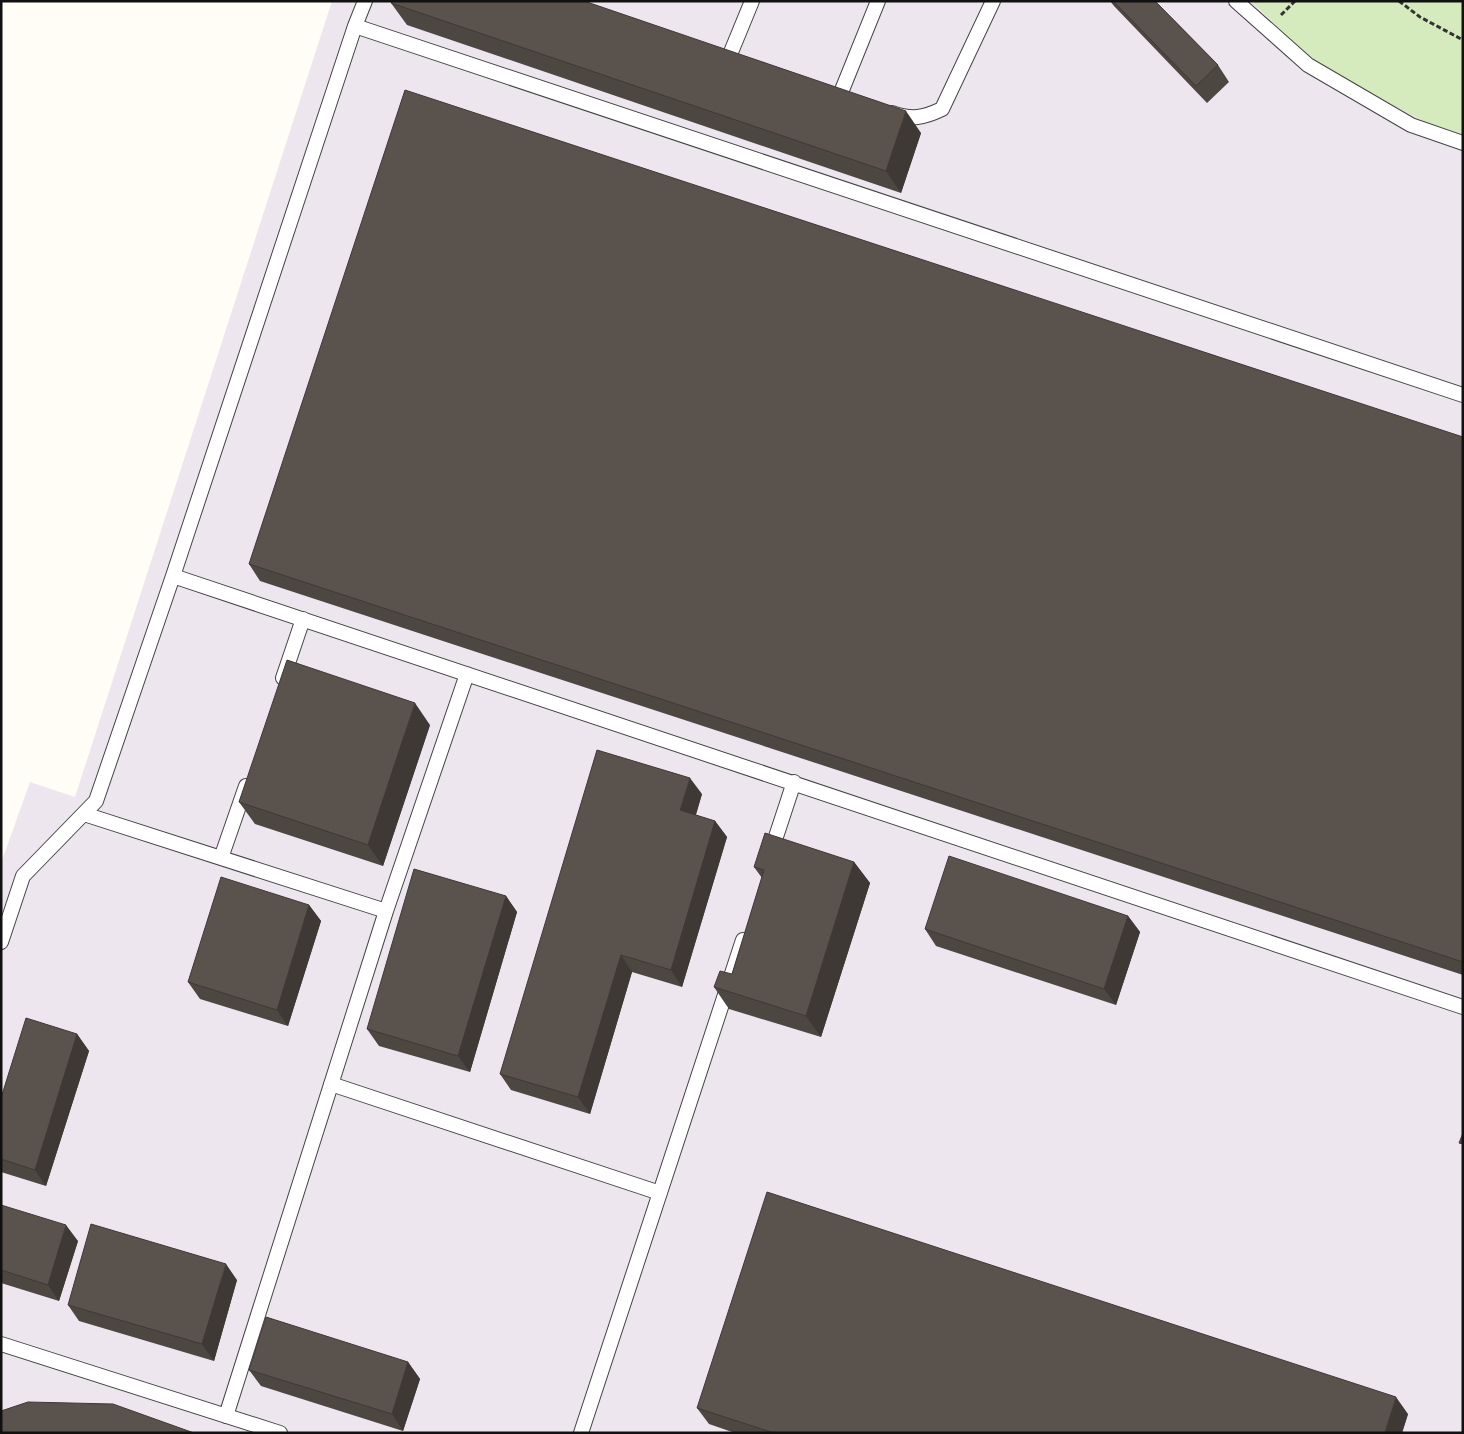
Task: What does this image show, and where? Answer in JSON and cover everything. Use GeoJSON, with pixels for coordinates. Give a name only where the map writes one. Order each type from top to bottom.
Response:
{"type":"FeatureCollection","features":[{"type":"Feature","properties":{"kind":"lane"},"geometry":{"type":"LineString","coordinates":[[1,942],[23,876],[96,801],[173,576],[355,26],[365,1]]}},
{"type":"Feature","properties":{"kind":"lane"},"geometry":{"type":"LineString","coordinates":[[729,57],[752,1]]}},
{"type":"Feature","properties":{"kind":"lane"},"geometry":{"type":"LineString","coordinates":[[840,95],[878,1]]}},
{"type":"Feature","properties":{"kind":"lane"},"geometry":{"type":"LineString","coordinates":[[878,108],[906,117],[926,117],[942,109],[994,1]]}},
{"type":"Feature","properties":{"kind":"lane"},"geometry":{"type":"LineString","coordinates":[[1236,1],[1308,65],[1411,125],[1463,143]]}},
{"type":"Feature","properties":{"kind":"lane"},"geometry":{"type":"LineString","coordinates":[[355,26],[1463,395]]}},
{"type":"Feature","properties":{"kind":"lane"},"geometry":{"type":"LineString","coordinates":[[173,576],[1463,1006]]}},
{"type":"Feature","properties":{"kind":"lane"},"geometry":{"type":"LineString","coordinates":[[278,693],[303,619]]}},
{"type":"Feature","properties":{"kind":"lane"},"geometry":{"type":"LineString","coordinates":[[226,1416],[386,911],[467,674]]}},
{"type":"Feature","properties":{"kind":"lane"},"geometry":{"type":"LineString","coordinates":[[221,858],[249,775]]}},
{"type":"Feature","properties":{"kind":"lane"},"geometry":{"type":"LineString","coordinates":[[767,866],[794,782]]}},
{"type":"Feature","properties":{"kind":"lane"},"geometry":{"type":"LineString","coordinates":[[84,814],[386,911]]}},
{"type":"Feature","properties":{"kind":"lane"},"geometry":{"type":"LineString","coordinates":[[582,1433],[748,922]]}},
{"type":"Feature","properties":{"kind":"lane"},"geometry":{"type":"LineString","coordinates":[[330,1084],[660,1193]]}},
{"type":"Feature","properties":{"kind":"lane"},"geometry":{"type":"LineString","coordinates":[[1,1344],[280,1433]]}},
{"type":"Feature","properties":{"kind":"path"},"geometry":{"type":"LineString","coordinates":[[1399,1],[1420,17],[1463,40]]}},
{"type":"Feature","properties":{"kind":"shaded area"},"geometry":{"type":"Polygon","coordinates":[[[332,1],[1463,1],[1463,1433],[1,1433],[1,863],[30,782],[75,797],[332,1]]]}},
{"type":"Feature","properties":{"kind":"green space"},"geometry":{"type":"Polygon","coordinates":[[[1251,1],[1463,1],[1463,134],[1423,121],[1322,67],[1305,54],[1251,1]]]}},
{"type":"Feature","properties":{"kind":"building"},"geometry":{"type":"Polygon","coordinates":[[[392,1],[584,1],[906,111],[886,171],[391,3],[392,1]]]}},
{"type":"Feature","properties":{"kind":"building"},"geometry":{"type":"Polygon","coordinates":[[[1113,1],[1155,1],[1218,65],[1196,86],[1113,1]]]}},
{"type":"Feature","properties":{"kind":"building"},"geometry":{"type":"Polygon","coordinates":[[[405,90],[1463,437],[1463,962],[249,564],[405,90]]]}},
{"type":"Feature","properties":{"kind":"building"},"geometry":{"type":"Polygon","coordinates":[[[287,660],[415,703],[368,845],[239,802],[287,660]]]}},
{"type":"Feature","properties":{"kind":"building"},"geometry":{"type":"Polygon","coordinates":[[[597,750],[690,778],[680,810],[715,821],[671,970],[621,955],[578,1097],[500,1074],[597,750]]]}},
{"type":"Feature","properties":{"kind":"building"},"geometry":{"type":"Polygon","coordinates":[[[765,833],[854,862],[806,1016],[714,987],[720,971],[732,974],[764,870],[754,867],[765,833]]]}},
{"type":"Feature","properties":{"kind":"building"},"geometry":{"type":"Polygon","coordinates":[[[949,856],[1128,916],[1104,989],[925,929],[949,856]]]}},
{"type":"Feature","properties":{"kind":"building"},"geometry":{"type":"Polygon","coordinates":[[[414,869],[506,896],[458,1056],[367,1029],[414,869]]]}},
{"type":"Feature","properties":{"kind":"building"},"geometry":{"type":"Polygon","coordinates":[[[221,877],[309,905],[277,1010],[188,982],[221,877]]]}},
{"type":"Feature","properties":{"kind":"building"},"geometry":{"type":"Polygon","coordinates":[[[26,1018],[77,1034],[35,1170],[1,1159],[1,1098],[26,1018]]]}},
{"type":"Feature","properties":{"kind":"building"},"geometry":{"type":"Polygon","coordinates":[[[1463,1133],[1463,1144],[1459,1143],[1463,1133]]]}},
{"type":"Feature","properties":{"kind":"building"},"geometry":{"type":"Polygon","coordinates":[[[767,1192],[1396,1397],[1385,1433],[774,1433],[697,1408],[767,1192]]]}},
{"type":"Feature","properties":{"kind":"building"},"geometry":{"type":"Polygon","coordinates":[[[1,1205],[66,1225],[48,1285],[1,1270],[1,1205]]]}},
{"type":"Feature","properties":{"kind":"building"},"geometry":{"type":"Polygon","coordinates":[[[91,1224],[226,1264],[202,1344],[68,1305],[91,1224]]]}},
{"type":"Feature","properties":{"kind":"building"},"geometry":{"type":"Polygon","coordinates":[[[266,1317],[408,1362],[392,1414],[249,1370],[266,1317]]]}},
{"type":"Feature","properties":{"kind":"building"},"geometry":{"type":"Polygon","coordinates":[[[28,1402],[113,1404],[194,1433],[1,1433],[1,1411],[28,1402]]]}}]}
